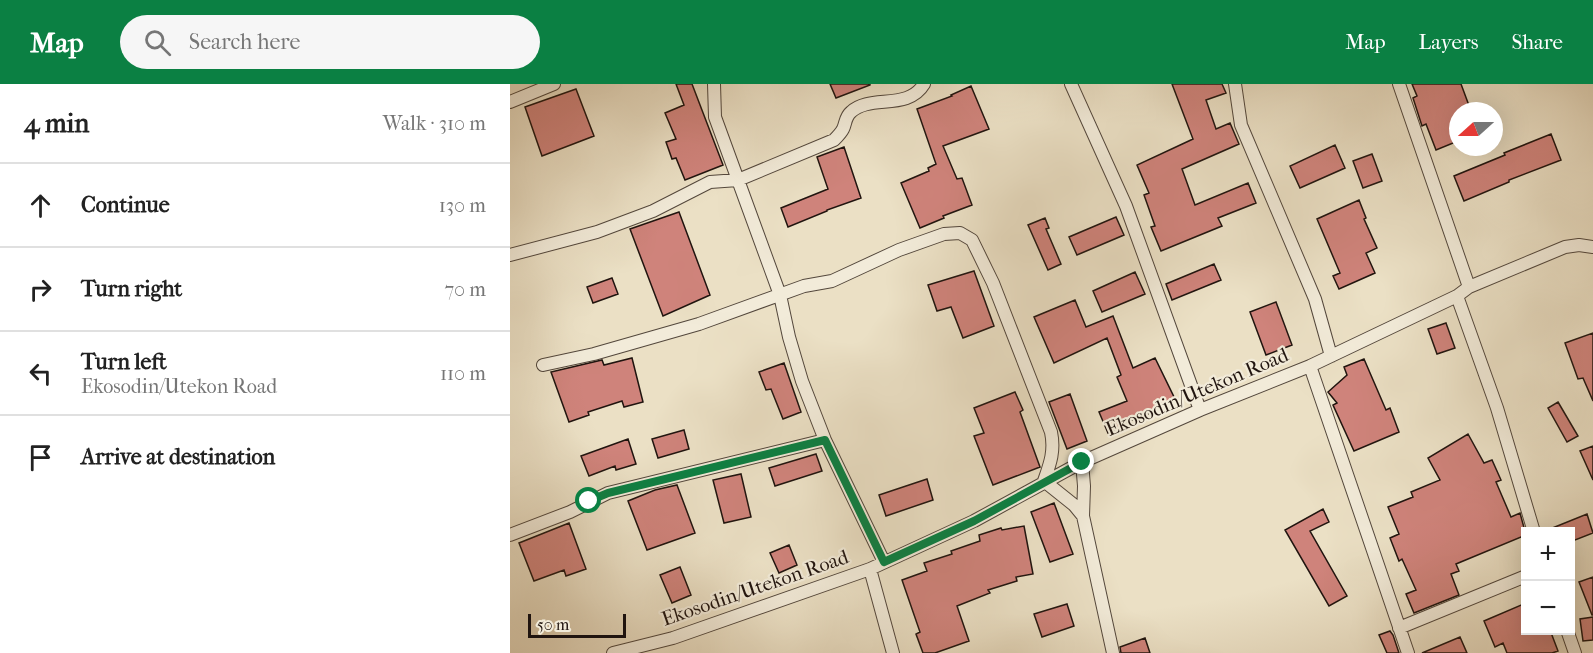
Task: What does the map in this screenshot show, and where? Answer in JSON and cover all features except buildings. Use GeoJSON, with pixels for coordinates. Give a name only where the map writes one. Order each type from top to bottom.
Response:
{"type":"FeatureCollection","features":[{"type":"Feature","properties":{"kind":"street"},"geometry":{"type":"LineString","coordinates":[[510,102],[554,84]]}},
{"type":"Feature","properties":{"kind":"street"},"geometry":{"type":"LineString","coordinates":[[714,84],[715,117],[780,295],[802,381],[825,440],[884,562]]}},
{"type":"Feature","properties":{"kind":"street"},"geometry":{"type":"LineString","coordinates":[[510,255],[609,228],[653,212],[710,182],[738,180],[834,140],[843,131],[851,111],[861,106],[902,100],[919,91],[924,84]]}},
{"type":"Feature","properties":{"kind":"street"},"geometry":{"type":"LineString","coordinates":[[1071,84],[1126,206],[1200,410]]}},
{"type":"Feature","properties":{"kind":"street"},"geometry":{"type":"LineString","coordinates":[[1235,84],[1241,125],[1315,299],[1331,356]]}},
{"type":"Feature","properties":{"kind":"street"},"geometry":{"type":"LineString","coordinates":[[1399,84],[1469,287]]}},
{"type":"Feature","properties":{"kind":"street"},"geometry":{"type":"LineString","coordinates":[[543,365],[594,354],[699,324],[804,286],[832,281],[898,250],[944,234],[960,233],[972,240],[993,283],[1051,432],[1053,457],[1044,482],[1074,505],[1083,516]]}},
{"type":"Feature","properties":{"kind":"street","name":"Ekosodin/Utekon Road"},"geometry":{"type":"LineString","coordinates":[[613,653],[673,638],[870,569],[974,521],[1082,462],[1200,410],[1310,366],[1457,296],[1469,287],[1564,247],[1579,244],[1593,247]]}},
{"type":"Feature","properties":{"kind":"street"},"geometry":{"type":"LineString","coordinates":[[1457,296],[1497,408],[1533,527]]}},
{"type":"Feature","properties":{"kind":"street"},"geometry":{"type":"LineString","coordinates":[[1310,366],[1408,653]]}},
{"type":"Feature","properties":{"kind":"street"},"geometry":{"type":"LineString","coordinates":[[510,535],[570,512],[608,493],[825,440]]}},
{"type":"Feature","properties":{"kind":"street"},"geometry":{"type":"LineString","coordinates":[[1082,462],[1083,516],[1113,653]]}},
{"type":"Feature","properties":{"kind":"street"},"geometry":{"type":"LineString","coordinates":[[870,569],[893,653]]}},
{"type":"Feature","properties":{"kind":"street"},"geometry":{"type":"LineString","coordinates":[[1399,628],[1521,578]]}},
{"type":"Feature","properties":{"kind":"street"},"geometry":{"type":"LineString","coordinates":[[1569,635],[1575,653]]}},
{"type":"Feature","properties":{"kind":"route"},"geometry":{"type":"LineString","coordinates":[[589,501],[608,493],[825,440],[884,562],[974,521],[1082,462]]}}]}
